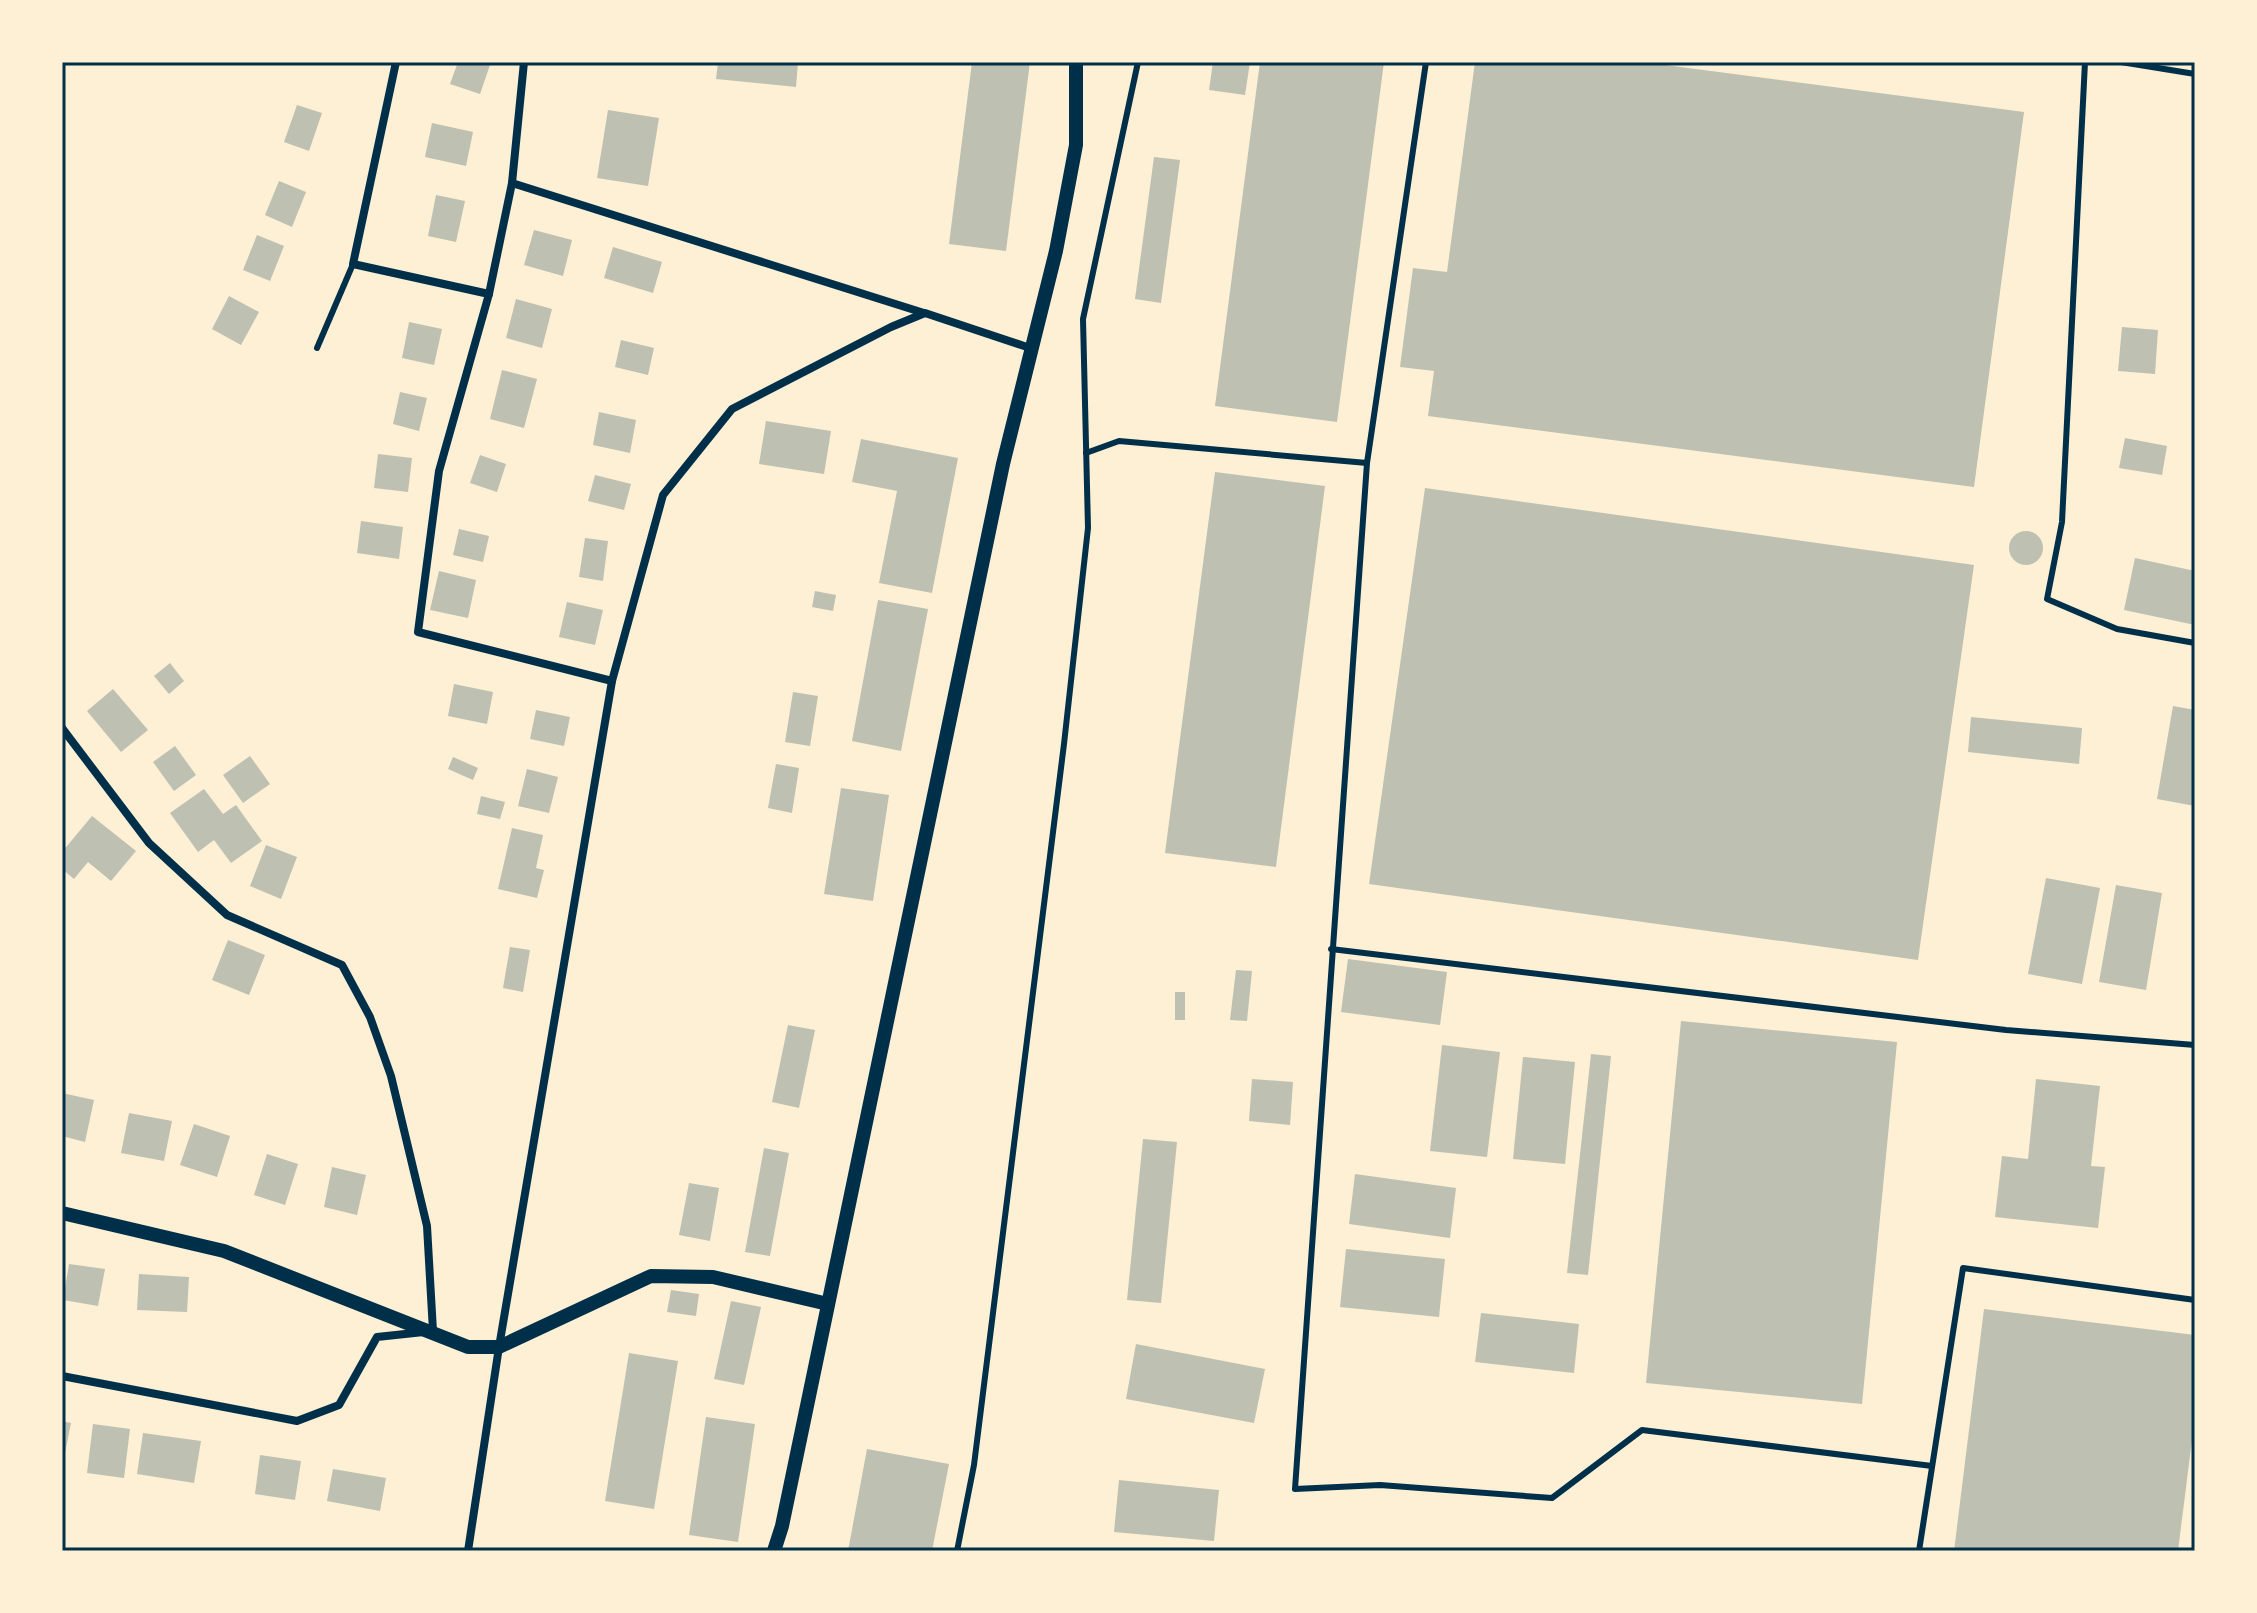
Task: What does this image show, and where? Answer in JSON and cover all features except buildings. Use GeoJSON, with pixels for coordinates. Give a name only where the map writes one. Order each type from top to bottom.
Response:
{"type":"FeatureCollection","features":[{"type":"Feature","properties":{"kind":"street"},"geometry":{"type":"LineString","coordinates":[[396,62],[353,264],[489,294]]}},
{"type":"Feature","properties":{"kind":"street"},"geometry":{"type":"LineString","coordinates":[[524,62],[512,183],[489,294],[439,471],[418,632],[612,681]]}},
{"type":"Feature","properties":{"kind":"street"},"geometry":{"type":"LineString","coordinates":[[774,1551],[782,1526],[1000,479],[1056,251],[1076,145],[1076,62]]}},
{"type":"Feature","properties":{"kind":"street"},"geometry":{"type":"LineString","coordinates":[[512,183],[1030,348]]}},
{"type":"Feature","properties":{"kind":"street"},"geometry":{"type":"LineString","coordinates":[[468,1551],[499,1347],[612,681],[663,495],[732,409],[891,327],[925,313]]}},
{"type":"Feature","properties":{"kind":"street"},"geometry":{"type":"LineString","coordinates":[[62,728],[149,843],[227,915],[342,965],[370,1017],[391,1076],[427,1226],[433,1331]]}},
{"type":"Feature","properties":{"kind":"street"},"geometry":{"type":"LineString","coordinates":[[62,1213],[224,1251],[468,1347],[499,1347],[651,1276],[713,1277],[828,1304]]}},
{"type":"Feature","properties":{"kind":"street"},"geometry":{"type":"LineString","coordinates":[[62,1376],[297,1421],[339,1405],[377,1337],[433,1331]]}},
{"type":"Feature","properties":{"kind":"lane"},"geometry":{"type":"LineString","coordinates":[[957,1551],[974,1465],[1088,528],[1083,319],[1138,62]]}},
{"type":"Feature","properties":{"kind":"lane"},"geometry":{"type":"LineString","coordinates":[[1426,62],[1367,463],[1295,1489],[1380,1485],[1552,1498],[1642,1430],[1932,1466]]}},
{"type":"Feature","properties":{"kind":"lane"},"geometry":{"type":"LineString","coordinates":[[2085,62],[2062,522],[2047,599],[2117,629],[2195,643]]}},
{"type":"Feature","properties":{"kind":"lane"},"geometry":{"type":"LineString","coordinates":[[2121,62],[2195,74]]}},
{"type":"Feature","properties":{"kind":"lane"},"geometry":{"type":"LineString","coordinates":[[317,348],[353,264]]}},
{"type":"Feature","properties":{"kind":"lane"},"geometry":{"type":"LineString","coordinates":[[1086,453],[1119,441],[1367,463]]}},
{"type":"Feature","properties":{"kind":"lane"},"geometry":{"type":"LineString","coordinates":[[1331,949],[2006,1030],[2195,1045]]}},
{"type":"Feature","properties":{"kind":"lane"},"geometry":{"type":"LineString","coordinates":[[1919,1551],[1963,1268],[2195,1300]]}}]}
